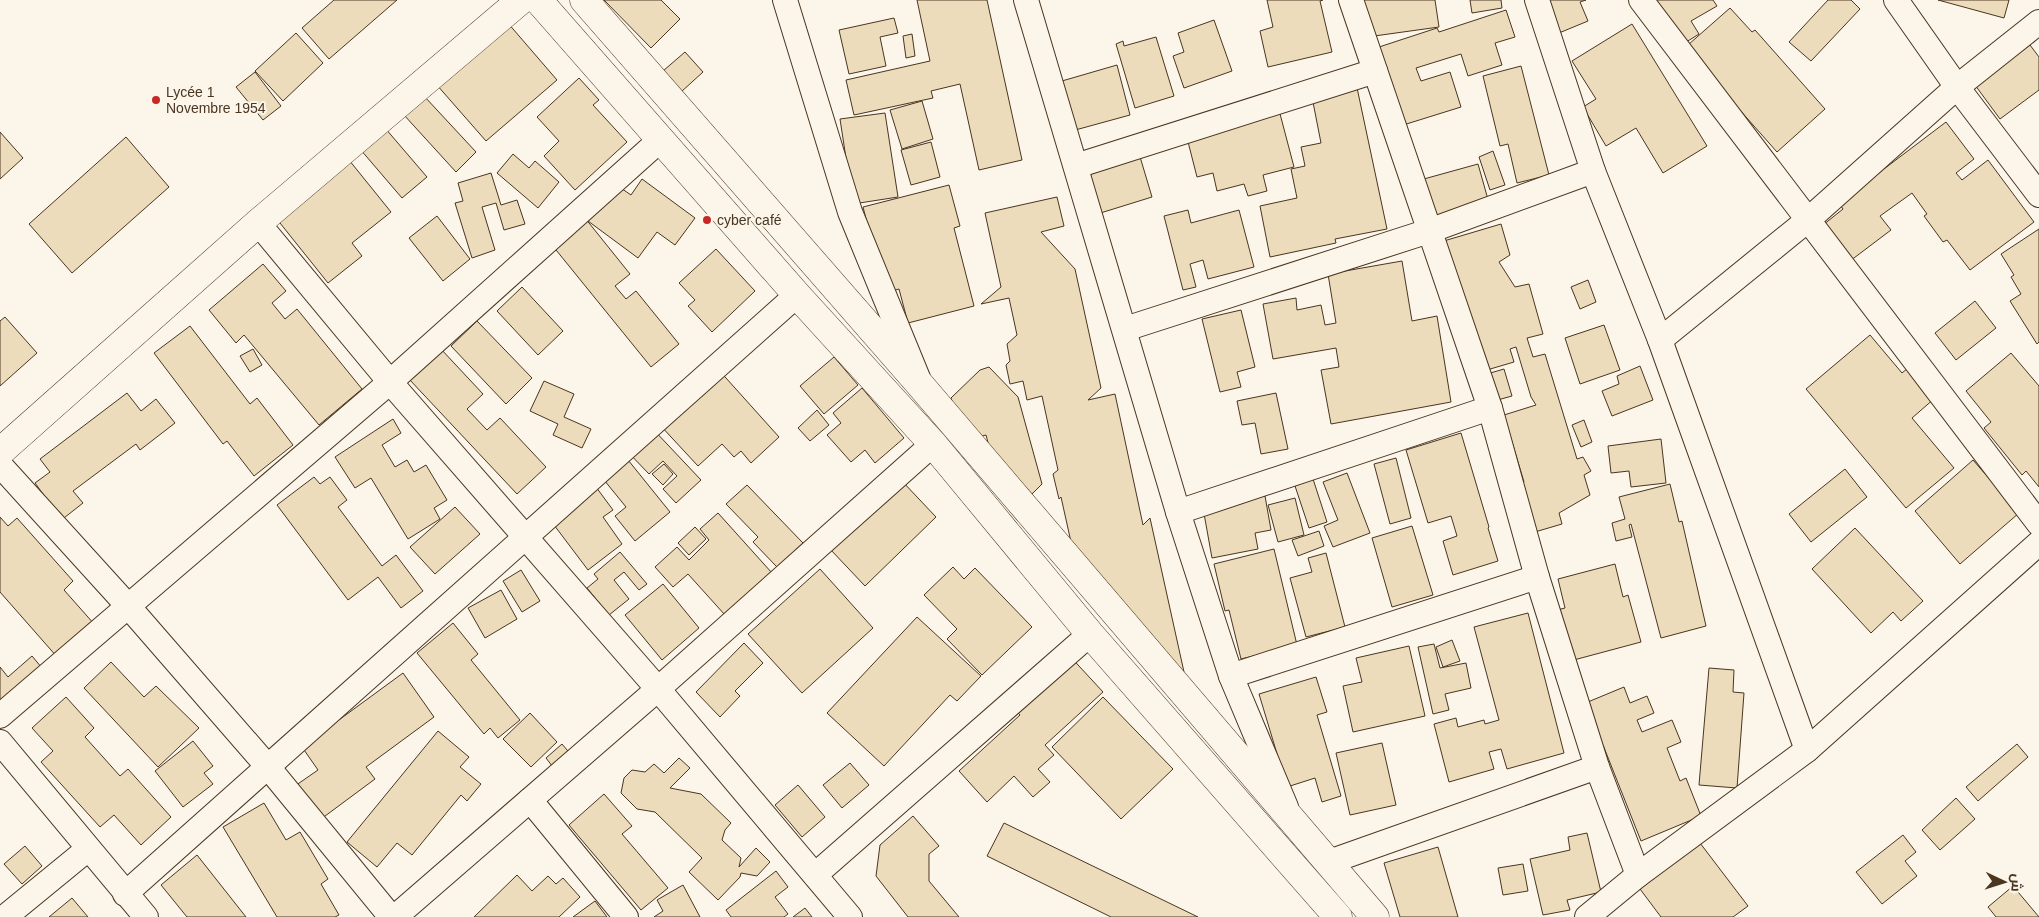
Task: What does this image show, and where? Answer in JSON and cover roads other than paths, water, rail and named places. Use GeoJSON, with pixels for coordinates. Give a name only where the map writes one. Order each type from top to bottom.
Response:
{"type":"FeatureCollection","features":[{"type":"Feature","properties":{"kind":"main road"},"geometry":{"type":"LineString","coordinates":[[0,452],[258,223],[521,0]]}},
{"type":"Feature","properties":{"kind":"main road"},"geometry":{"type":"LineString","coordinates":[[538,0],[797,295],[934,444],[1090,634],[1338,917]]}},
{"type":"Feature","properties":{"kind":"main road"},"geometry":{"type":"LineString","coordinates":[[584,0],[922,387],[1375,917]]}},
{"type":"Feature","properties":{"kind":"street"},"geometry":{"type":"LineString","coordinates":[[785,0],[850,212],[922,387]]}},
{"type":"Feature","properties":{"kind":"street"},"geometry":{"type":"LineString","coordinates":[[1026,0],[1125,328],[1178,512],[1231,676],[1292,819]]}},
{"type":"Feature","properties":{"kind":"street"},"geometry":{"type":"LineString","coordinates":[[1351,0],[1490,408],[1537,577],[1598,767],[1638,875]]}},
{"type":"Feature","properties":{"kind":"street"},"geometry":{"type":"LineString","coordinates":[[1538,0],[1592,171],[1660,340],[1807,750]]}},
{"type":"Feature","properties":{"kind":"street"},"geometry":{"type":"LineString","coordinates":[[1641,0],[2039,524]]}},
{"type":"Feature","properties":{"kind":"street"},"geometry":{"type":"LineString","coordinates":[[1896,0],[1957,87],[2039,196]]}},
{"type":"Feature","properties":{"kind":"street"},"geometry":{"type":"LineString","coordinates":[[1660,340],[1809,219],[1957,87],[2039,22]]}},
{"type":"Feature","properties":{"kind":"street"},"geometry":{"type":"LineString","coordinates":[[1076,166],[1375,71]]}},
{"type":"Feature","properties":{"kind":"street"},"geometry":{"type":"LineString","coordinates":[[0,716],[390,382],[660,140]]}},
{"type":"Feature","properties":{"kind":"street"},"geometry":{"type":"LineString","coordinates":[[1125,328],[1429,231],[1592,171]]}},
{"type":"Feature","properties":{"kind":"street"},"geometry":{"type":"LineString","coordinates":[[258,223],[390,382],[658,689],[850,917]]}},
{"type":"Feature","properties":{"kind":"street"},"geometry":{"type":"LineString","coordinates":[[125,894],[527,538],[797,295]]}},
{"type":"Feature","properties":{"kind":"street"},"geometry":{"type":"LineString","coordinates":[[1178,512],[1490,408]]}},
{"type":"Feature","properties":{"kind":"street"},"geometry":{"type":"LineString","coordinates":[[0,465],[128,606],[268,767],[393,917],[658,689],[934,444]]}},
{"type":"Feature","properties":{"kind":"street"},"geometry":{"type":"LineString","coordinates":[[1587,917],[1638,875],[1807,750],[2039,543]]}},
{"type":"Feature","properties":{"kind":"street"},"geometry":{"type":"LineString","coordinates":[[1231,676],[1537,577]]}},
{"type":"Feature","properties":{"kind":"street"},"geometry":{"type":"LineString","coordinates":[[815,875],[1090,634]]}},
{"type":"Feature","properties":{"kind":"street"},"geometry":{"type":"LineString","coordinates":[[0,742],[146,917]]}},
{"type":"Feature","properties":{"kind":"street"},"geometry":{"type":"LineString","coordinates":[[1329,862],[1598,767]]}},
{"type":"Feature","properties":{"kind":"street"},"geometry":{"type":"LineString","coordinates":[[530,800],[626,917]]}},
{"type":"Feature","properties":{"kind":"street"},"geometry":{"type":"LineString","coordinates":[[5,917],[88,849]]}},
{"type":"Feature","properties":{"kind":"place","name":"Lycée 1 Novembre 1954"},"geometry":{"type":"Point","coordinates":[156,100]}},
{"type":"Feature","properties":{"kind":"place","name":"cyber café"},"geometry":{"type":"Point","coordinates":[707,220]}}]}
